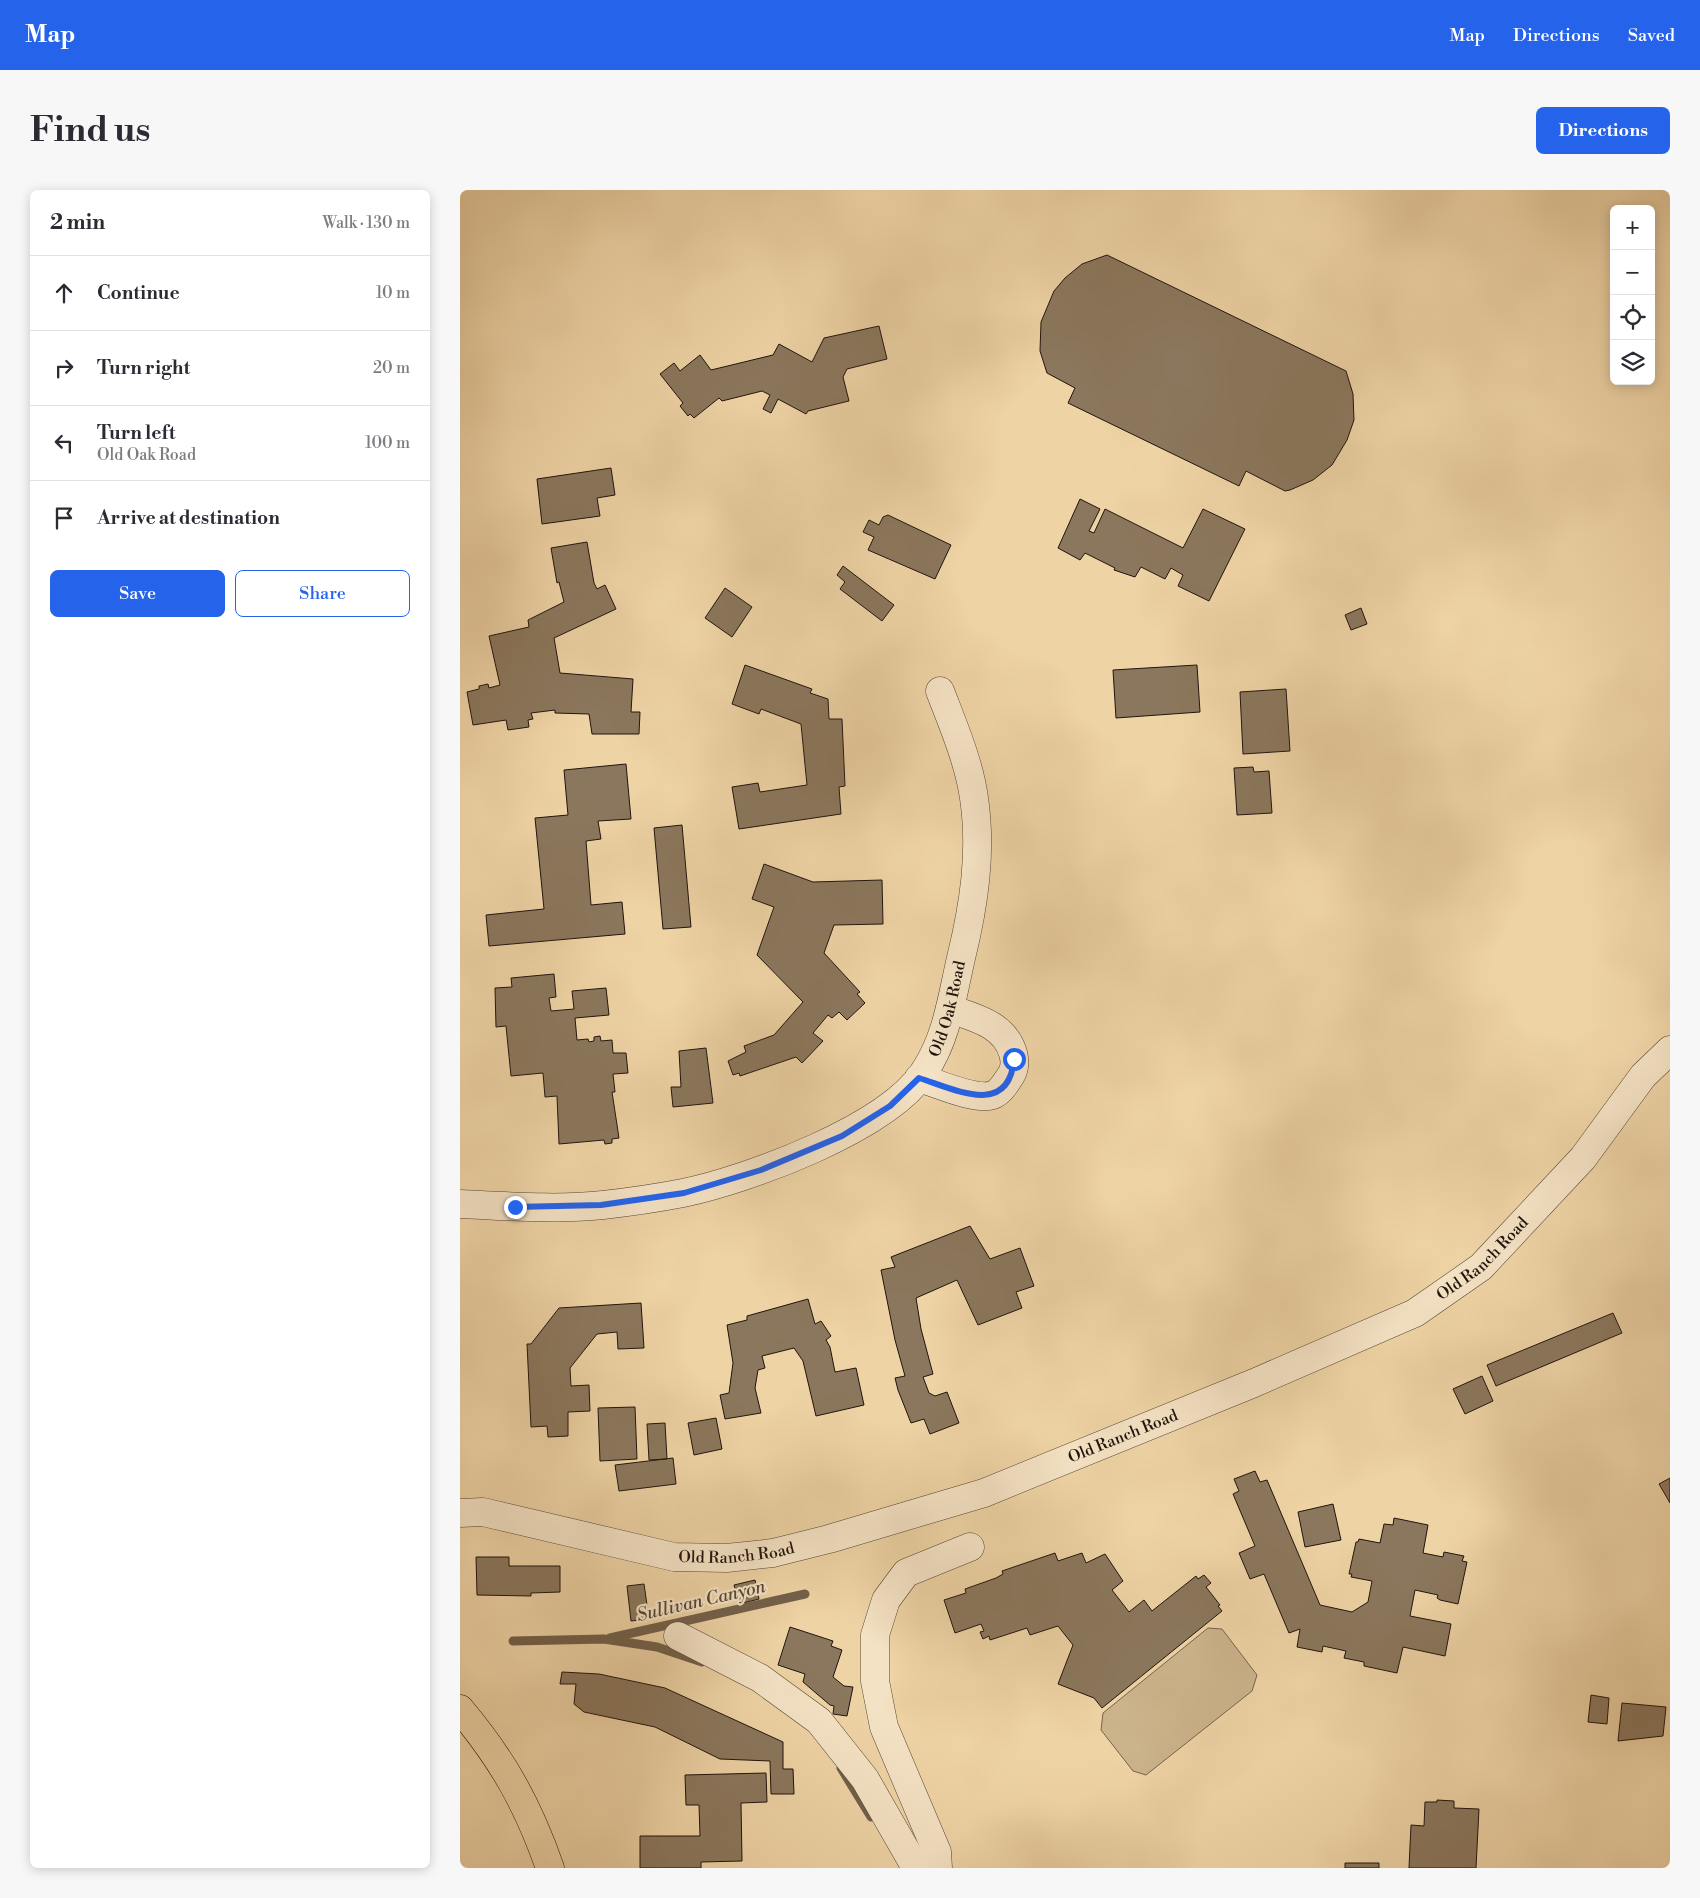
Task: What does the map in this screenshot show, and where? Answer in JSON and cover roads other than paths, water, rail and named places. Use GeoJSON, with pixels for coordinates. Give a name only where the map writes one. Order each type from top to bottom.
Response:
{"type":"FeatureCollection","features":[{"type":"Feature","properties":{"kind":"main road"},"geometry":{"type":"LineString","coordinates":[[460,1709],[483,1737],[511,1779],[535,1823],[550,1868]]}},
{"type":"Feature","properties":{"kind":"street","name":"Old Oak Road"},"geometry":{"type":"LineString","coordinates":[[460,1204],[515,1207],[601,1205],[684,1193],[761,1170],[842,1136],[890,1106],[919,1078],[943,1036],[969,924],[978,862],[974,797],[958,741],[940,691]]}},
{"type":"Feature","properties":{"kind":"street"},"geometry":{"type":"LineString","coordinates":[[919,1078],[975,1096],[994,1094],[1003,1086],[1013,1072],[1014,1059],[1005,1035],[983,1021],[950,1009]]}},
{"type":"Feature","properties":{"kind":"street","name":"Old Ranch Road"},"geometry":{"type":"LineString","coordinates":[[460,1513],[483,1512],[674,1558],[727,1558],[773,1553],[829,1539],[984,1493],[1254,1383],[1414,1313],[1481,1267],[1583,1158],[1643,1076],[1670,1050]]}},
{"type":"Feature","properties":{"kind":"street"},"geometry":{"type":"LineString","coordinates":[[938,1868],[937,1852],[884,1726],[875,1681],[875,1635],[886,1600],[906,1573],[970,1547]]}},
{"type":"Feature","properties":{"kind":"street"},"geometry":{"type":"LineString","coordinates":[[678,1636],[760,1678],[819,1721],[866,1779],[916,1868]]}},
{"type":"Feature","properties":{"kind":"waterway","name":"Sullivan Canyon"},"geometry":{"type":"LineString","coordinates":[[610,1638],[805,1594]]}},
{"type":"Feature","properties":{"kind":"waterway","name":"Sullivan Canyon"},"geometry":{"type":"LineString","coordinates":[[513,1641],[604,1639],[657,1647],[702,1662]]}},
{"type":"Feature","properties":{"kind":"waterway"},"geometry":{"type":"LineString","coordinates":[[841,1768],[871,1817]]}}]}
